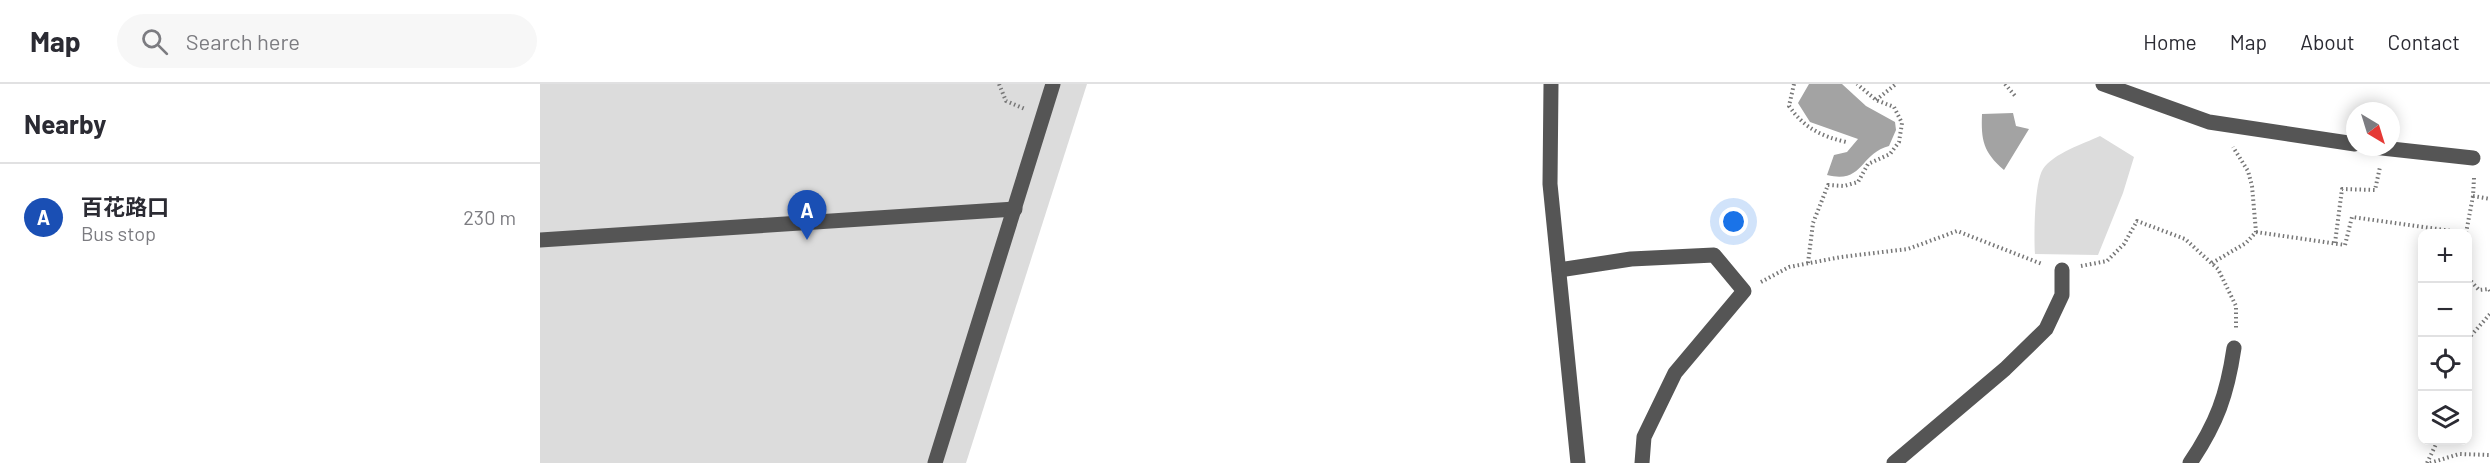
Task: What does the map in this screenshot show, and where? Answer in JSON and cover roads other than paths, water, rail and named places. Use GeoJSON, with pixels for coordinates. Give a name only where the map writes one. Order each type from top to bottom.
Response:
{"type":"FeatureCollection","features":[{"type":"Feature","properties":{"kind":"street"},"geometry":{"type":"LineString","coordinates":[[935,463],[1053,84]]}},
{"type":"Feature","properties":{"kind":"street"},"geometry":{"type":"LineString","coordinates":[[1551,84],[1550,184],[1578,463]]}},
{"type":"Feature","properties":{"kind":"street"},"geometry":{"type":"LineString","coordinates":[[2103,84],[2214,123],[2346,143]]}},
{"type":"Feature","properties":{"kind":"street"},"geometry":{"type":"LineString","coordinates":[[2400,150],[2473,158]]}},
{"type":"Feature","properties":{"kind":"street"},"geometry":{"type":"LineString","coordinates":[[540,240],[1015,209]]}},
{"type":"Feature","properties":{"kind":"street"},"geometry":{"type":"LineString","coordinates":[[1559,270],[1631,259],[1714,255],[1744,291],[1675,373],[1644,437],[1642,463]]}},
{"type":"Feature","properties":{"kind":"street"},"geometry":{"type":"LineString","coordinates":[[1894,463],[2005,369],[2046,329],[2062,295],[2062,270]]}},
{"type":"Feature","properties":{"kind":"street"},"geometry":{"type":"LineString","coordinates":[[2190,463],[2207,438],[2228,387],[2234,348]]}},
{"type":"Feature","properties":{"kind":"place","name":"百花路口"},"geometry":{"type":"Point","coordinates":[807,240]}}]}
